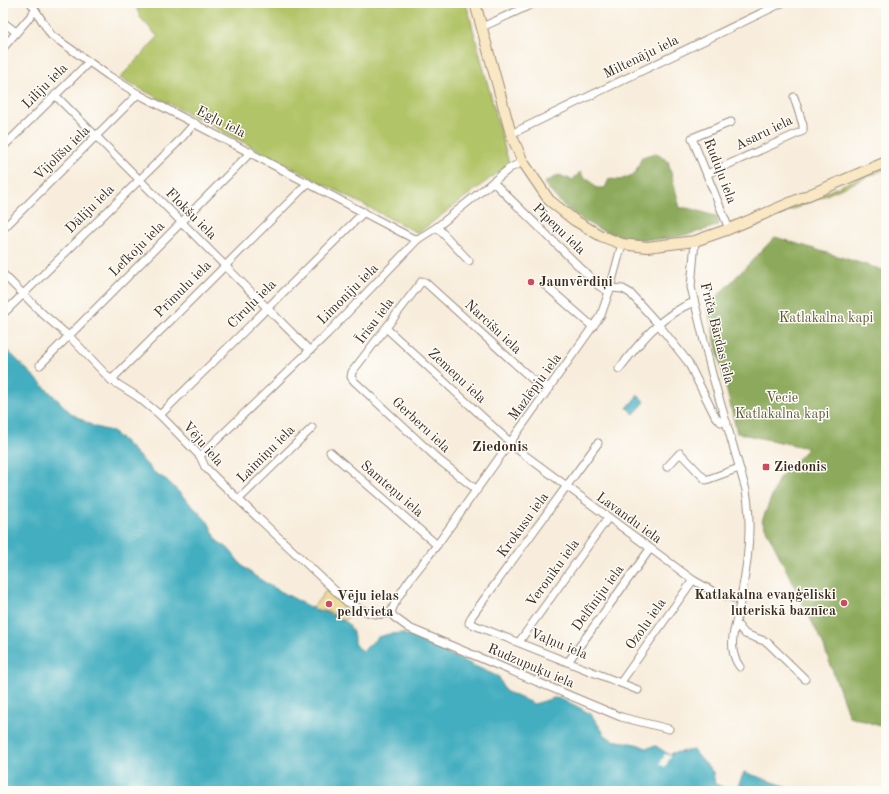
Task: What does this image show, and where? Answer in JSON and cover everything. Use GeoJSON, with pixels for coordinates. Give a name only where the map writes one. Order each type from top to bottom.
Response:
{"type":"FeatureCollection","features":[{"type":"Feature","properties":{"kind":"main road"},"geometry":{"type":"LineString","coordinates":[[475,3],[511,134],[522,162],[541,190],[561,211],[601,236],[622,244],[653,247],[695,241],[729,229],[886,162]]}},
{"type":"Feature","properties":{"kind":"street","name":"Egļu iela"},"geometry":{"type":"LineString","coordinates":[[31,3],[51,35],[138,94],[251,152],[412,238],[418,239]]}},
{"type":"Feature","properties":{"kind":"street"},"geometry":{"type":"LineString","coordinates":[[482,27],[535,3]]}},
{"type":"Feature","properties":{"kind":"street","name":"Miltenāju iela"},"geometry":{"type":"LineString","coordinates":[[511,134],[782,3]]}},
{"type":"Feature","properties":{"kind":"street"},"geometry":{"type":"LineString","coordinates":[[3,48],[35,11]]}},
{"type":"Feature","properties":{"kind":"street"},"geometry":{"type":"LineString","coordinates":[[3,22],[16,32]]}},
{"type":"Feature","properties":{"kind":"street","name":"Liliju iela"},"geometry":{"type":"LineString","coordinates":[[3,147],[89,62]]}},
{"type":"Feature","properties":{"kind":"street","name":"Vijolīšu iela"},"geometry":{"type":"LineString","coordinates":[[3,229],[97,137],[138,94]]}},
{"type":"Feature","properties":{"kind":"street","name":"Flokšu iela"},"geometry":{"type":"LineString","coordinates":[[55,95],[309,350]]}},
{"type":"Feature","properties":{"kind":"street","name":"Asaru iela"},"geometry":{"type":"LineString","coordinates":[[707,174],[803,131],[803,125],[794,97]]}},
{"type":"Feature","properties":{"kind":"street","name":"Ruduļu iela"},"geometry":{"type":"LineString","coordinates":[[729,229],[692,138],[731,122]]}},
{"type":"Feature","properties":{"kind":"street","name":"Dāliju iela"},"geometry":{"type":"LineString","coordinates":[[3,314],[177,143],[195,123]]}},
{"type":"Feature","properties":{"kind":"street","name":"Lefkoju iela"},"geometry":{"type":"LineString","coordinates":[[40,365],[251,152]]}},
{"type":"Feature","properties":{"kind":"street","name":"Limoniju iela"},"geometry":{"type":"LineString","coordinates":[[200,456],[309,350],[418,239],[437,226],[510,168],[522,162]]}},
{"type":"Feature","properties":{"kind":"street","name":"Pīpeņu iela"},"geometry":{"type":"LineString","coordinates":[[493,182],[599,286],[610,290]]}},
{"type":"Feature","properties":{"kind":"street","name":"Prīmulu iela"},"geometry":{"type":"LineString","coordinates":[[111,380],[308,183]]}},
{"type":"Feature","properties":{"kind":"street","name":"Cīruļu iela"},"geometry":{"type":"LineString","coordinates":[[160,415],[364,212]]}},
{"type":"Feature","properties":{"kind":"street"},"geometry":{"type":"LineString","coordinates":[[437,226],[469,261]]}},
{"type":"Feature","properties":{"kind":"street","name":"Friča Bārdas iela"},"geometry":{"type":"LineString","coordinates":[[695,241],[690,279],[694,302],[746,490],[750,527],[740,600],[731,644],[734,656],[740,667]]}},
{"type":"Feature","properties":{"kind":"street","name":"Mazlēpju iela"},"geometry":{"type":"LineString","coordinates":[[391,612],[394,602],[410,579],[477,490],[601,315],[610,290],[622,244]]}},
{"type":"Feature","properties":{"kind":"street","name":"Vēju iela"},"geometry":{"type":"LineString","coordinates":[[3,274],[111,380],[138,397],[160,415],[200,456],[205,467],[346,602],[361,610],[378,614],[386,614],[391,612]]}},
{"type":"Feature","properties":{"kind":"street","name":"Īrisu iela"},"geometry":{"type":"LineString","coordinates":[[351,377],[418,283],[422,281]]}},
{"type":"Feature","properties":{"kind":"street","name":"Narcišu iela"},"geometry":{"type":"LineString","coordinates":[[422,281],[532,379],[550,388]]}},
{"type":"Feature","properties":{"kind":"street"},"geometry":{"type":"LineString","coordinates":[[544,284],[593,327]]}},
{"type":"Feature","properties":{"kind":"street"},"geometry":{"type":"LineString","coordinates":[[610,290],[623,289],[630,294],[658,324],[688,362],[716,418],[721,422],[727,423]]}},
{"type":"Feature","properties":{"kind":"street"},"geometry":{"type":"LineString","coordinates":[[619,369],[637,345],[658,324],[686,305],[694,302]]}},
{"type":"Feature","properties":{"kind":"street","name":"Zemeņu iela"},"geometry":{"type":"LineString","coordinates":[[386,328],[510,444]]}},
{"type":"Feature","properties":{"kind":"street","name":"Gerberu iela"},"geometry":{"type":"LineString","coordinates":[[351,377],[439,460],[477,490]]}},
{"type":"Feature","properties":{"kind":"street","name":"Laimiņu iela"},"geometry":{"type":"LineString","coordinates":[[239,499],[312,428]]}},
{"type":"Feature","properties":{"kind":"street","name":"Krokusu iela"},"geometry":{"type":"LineString","coordinates":[[470,623],[472,616],[598,443]]}},
{"type":"Feature","properties":{"kind":"street","name":"Lavandu iela"},"geometry":{"type":"LineString","coordinates":[[510,444],[693,580],[716,593],[740,600]]}},
{"type":"Feature","properties":{"kind":"street","name":"Samteņu iela"},"geometry":{"type":"LineString","coordinates":[[330,452],[437,545]]}},
{"type":"Feature","properties":{"kind":"street"},"geometry":{"type":"LineString","coordinates":[[667,467],[680,453],[706,480],[739,468]]}},
{"type":"Feature","properties":{"kind":"street","name":"Veroniku iela"},"geometry":{"type":"LineString","coordinates":[[519,642],[608,518]]}},
{"type":"Feature","properties":{"kind":"street","name":"Delfīniju iela"},"geometry":{"type":"LineString","coordinates":[[568,662],[650,549]]}},
{"type":"Feature","properties":{"kind":"street","name":"Ozolu iela"},"geometry":{"type":"LineString","coordinates":[[621,682],[693,580]]}},
{"type":"Feature","properties":{"kind":"street","name":"Rudzupuķu iela"},"geometry":{"type":"LineString","coordinates":[[391,612],[400,622],[423,634],[621,718],[669,729]]}},
{"type":"Feature","properties":{"kind":"street","name":"Vaļņu iela"},"geometry":{"type":"LineString","coordinates":[[470,623],[638,690]]}},
{"type":"Feature","properties":{"kind":"street"},"geometry":{"type":"LineString","coordinates":[[736,623],[745,634],[767,642],[805,679]]}},
{"type":"Feature","properties":{"kind":"green space"},"geometry":{"type":"Polygon","coordinates":[[[135,3],[466,3],[509,164],[418,233],[120,78],[158,37],[140,17],[135,3]]]}},
{"type":"Feature","properties":{"kind":"green space"},"geometry":{"type":"Polygon","coordinates":[[[655,153],[668,161],[680,208],[717,216],[719,225],[676,237],[637,239],[618,236],[599,229],[580,218],[559,202],[544,183],[559,175],[572,180],[580,172],[585,179],[589,179],[596,188],[605,188],[609,179],[620,180],[635,174],[642,157],[655,153]]]}},
{"type":"Feature","properties":{"kind":"green space"},"geometry":{"type":"Polygon","coordinates":[[[886,166],[886,169],[757,225],[756,223],[886,166]]]}},
{"type":"Feature","properties":{"kind":"green space"},"geometry":{"type":"Polygon","coordinates":[[[775,237],[886,271],[886,728],[849,716],[823,644],[762,521],[779,478],[808,448],[737,433],[707,307],[775,237]]]}},
{"type":"Feature","properties":{"kind":"sand","name":"Vēju ielas peldvieta"},"geometry":{"type":"Polygon","coordinates":[[[328,588],[334,594],[334,598],[352,612],[344,621],[330,612],[312,609],[328,588]]]}},
{"type":"Feature","properties":{"kind":"water"},"geometry":{"type":"Polygon","coordinates":[[[3,346],[72,414],[95,427],[111,431],[125,442],[155,473],[167,480],[208,522],[218,542],[223,544],[250,572],[304,604],[344,621],[350,626],[354,644],[363,651],[378,637],[402,633],[499,677],[505,691],[534,704],[554,698],[563,699],[591,714],[605,735],[612,740],[637,744],[646,748],[656,746],[671,756],[672,753],[693,750],[713,772],[715,784],[734,791],[3,791],[3,346]]]}},
{"type":"Feature","properties":{"kind":"water"},"geometry":{"type":"Polygon","coordinates":[[[638,395],[645,402],[634,414],[627,408],[638,395]]]}},
{"type":"Feature","properties":{"kind":"water"},"geometry":{"type":"Polygon","coordinates":[[[744,772],[785,786],[788,791],[736,791],[744,772]]]}},
{"type":"Feature","properties":{"kind":"pier"},"geometry":{"type":"Polygon","coordinates":[[[665,754],[671,756],[665,767],[660,764],[665,754]]]}},
{"type":"Feature","properties":{"kind":"place","name":"Jaunvērdiņi"},"geometry":{"type":"Point","coordinates":[531,282]}},
{"type":"Feature","properties":{"kind":"place","name":"Ziedonis"},"geometry":{"type":"Point","coordinates":[766,467]}},
{"type":"Feature","properties":{"kind":"place","name":"Katlakalna evaņģēliski luteriskā baznīca"},"geometry":{"type":"Point","coordinates":[844,603]}},
{"type":"Feature","properties":{"kind":"place","name":"Vēju ielas peldvieta"},"geometry":{"type":"Point","coordinates":[329,604]}},
{"type":"Feature","properties":{"kind":"district","name":"Ziedonis"},"geometry":{"type":"Point","coordinates":[500,447]}},
{"type":"Feature","properties":{"kind":"park label","name":"Katlakalna kapi"},"geometry":{"type":"Point","coordinates":[826,318]}},
{"type":"Feature","properties":{"kind":"park label","name":"Vecie Katlakalna kapi"},"geometry":{"type":"Point","coordinates":[782,406]}}]}
